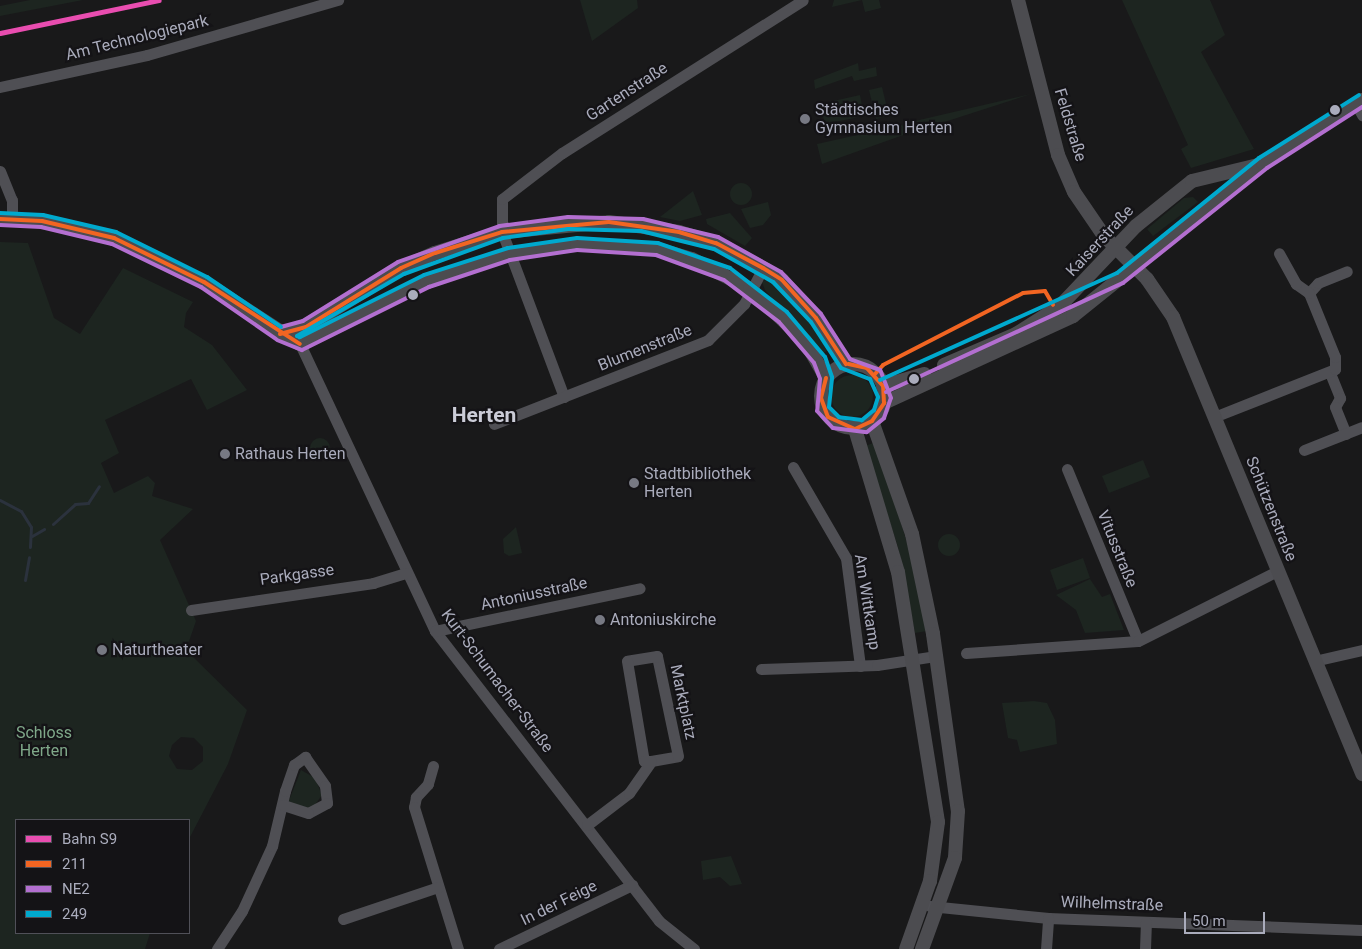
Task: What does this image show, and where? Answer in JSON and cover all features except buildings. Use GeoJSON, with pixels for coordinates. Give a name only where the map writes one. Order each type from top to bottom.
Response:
{"type":"FeatureCollection","features":[{"type":"Feature","properties":{"kind":"main road","name":"Feldstraße"},"geometry":{"type":"LineString","coordinates":[[1018,0],[1058,156],[1082,204],[1116,247],[1134,265]]}},
{"type":"Feature","properties":{"kind":"main road","name":"Kaiserstraße"},"geometry":{"type":"LineString","coordinates":[[884,404],[1050,329],[1263,163],[1360,106]]}},
{"type":"Feature","properties":{"kind":"main road","name":"Kaiserstraße"},"geometry":{"type":"LineString","coordinates":[[883,386],[912,379],[1038,322],[1069,299],[1116,247],[1192,181],[1263,163]]}},
{"type":"Feature","properties":{"kind":"main road"},"geometry":{"type":"LineString","coordinates":[[6,219],[73,227],[140,250],[204,282],[280,334],[300,344],[317,339],[428,281],[509,254],[577,244],[658,249],[692,259],[750,289],[805,341],[826,378],[823,409],[836,423],[855,428],[872,421],[884,404],[883,386],[867,368],[846,364],[826,378]]}},
{"type":"Feature","properties":{"kind":"main road"},"geometry":{"type":"LineString","coordinates":[[280,334],[306,327],[401,268],[502,232],[568,223],[642,225],[716,243],[763,268],[816,318],[846,364]]}},
{"type":"Feature","properties":{"kind":"main road","name":"Schützenstraße"},"geometry":{"type":"LineString","coordinates":[[1134,265],[1170,313],[1362,774]]}},
{"type":"Feature","properties":{"kind":"main road"},"geometry":{"type":"LineString","coordinates":[[872,421],[912,534],[936,656],[958,811],[955,858],[922,949]]}},
{"type":"Feature","properties":{"kind":"main road"},"geometry":{"type":"LineString","coordinates":[[855,428],[888,529],[915,662],[938,822],[935,856],[906,949]]}},
{"type":"Feature","properties":{"kind":"street","name":"Am Technologiepark"},"geometry":{"type":"LineString","coordinates":[[0,87],[147,56],[338,0]]}},
{"type":"Feature","properties":{"kind":"street","name":"Gartenstraße"},"geometry":{"type":"LineString","coordinates":[[502,232],[502,199],[516,185],[803,0]]}},
{"type":"Feature","properties":{"kind":"street"},"geometry":{"type":"LineString","coordinates":[[0,172],[12,200],[6,219]]}},
{"type":"Feature","properties":{"kind":"street"},"geometry":{"type":"LineString","coordinates":[[502,232],[564,397]]}},
{"type":"Feature","properties":{"kind":"street"},"geometry":{"type":"LineString","coordinates":[[1279,253],[1296,284],[1309,293],[1335,357],[1330,373],[1340,398],[1335,407],[1346,434]]}},
{"type":"Feature","properties":{"kind":"street","name":"Blumenstraße"},"geometry":{"type":"LineString","coordinates":[[494,424],[708,340],[734,318],[763,268]]}},
{"type":"Feature","properties":{"kind":"street"},"geometry":{"type":"LineString","coordinates":[[1309,293],[1318,283],[1347,271]]}},
{"type":"Feature","properties":{"kind":"street","name":"Kurt-Schumacher-Straße"},"geometry":{"type":"LineString","coordinates":[[300,344],[348,439],[406,573],[435,631],[587,825],[659,921],[694,949]]}},
{"type":"Feature","properties":{"kind":"street"},"geometry":{"type":"LineString","coordinates":[[1214,418],[1330,373]]}},
{"type":"Feature","properties":{"kind":"street"},"geometry":{"type":"LineString","coordinates":[[1304,450],[1362,427]]}},
{"type":"Feature","properties":{"kind":"street","name":"Am Wittkamp"},"geometry":{"type":"LineString","coordinates":[[793,467],[846,558],[860,666]]}},
{"type":"Feature","properties":{"kind":"street","name":"Vitusstraße"},"geometry":{"type":"LineString","coordinates":[[1066,469],[1138,641]]}},
{"type":"Feature","properties":{"kind":"street"},"geometry":{"type":"LineString","coordinates":[[966,653],[1138,641],[1277,571]]}},
{"type":"Feature","properties":{"kind":"street","name":"Parkgasse"},"geometry":{"type":"LineString","coordinates":[[191,610],[372,583],[406,573]]}},
{"type":"Feature","properties":{"kind":"street","name":"Antoniusstraße"},"geometry":{"type":"LineString","coordinates":[[435,631],[640,588]]}},
{"type":"Feature","properties":{"kind":"street"},"geometry":{"type":"LineString","coordinates":[[1314,661],[1362,650]]}},
{"type":"Feature","properties":{"kind":"street","name":"Marktplatz"},"geometry":{"type":"LineString","coordinates":[[657,656],[678,756],[651,761],[644,761],[627,661],[657,656]]}},
{"type":"Feature","properties":{"kind":"street"},"geometry":{"type":"LineString","coordinates":[[761,669],[915,662],[936,656]]}},
{"type":"Feature","properties":{"kind":"street"},"geometry":{"type":"LineString","coordinates":[[217,949],[242,911],[268,854],[294,765],[305,757],[325,786],[327,803],[308,813],[283,805]]}},
{"type":"Feature","properties":{"kind":"street"},"geometry":{"type":"LineString","coordinates":[[587,825],[628,793],[651,761]]}},
{"type":"Feature","properties":{"kind":"street"},"geometry":{"type":"LineString","coordinates":[[433,766],[428,784],[416,797],[414,807],[458,949]]}},
{"type":"Feature","properties":{"kind":"street","name":"In der Feige"},"geometry":{"type":"LineString","coordinates":[[499,949],[632,885]]}},
{"type":"Feature","properties":{"kind":"street"},"geometry":{"type":"LineString","coordinates":[[343,919],[438,887]]}},
{"type":"Feature","properties":{"kind":"street","name":"Wilhelmstraße"},"geometry":{"type":"LineString","coordinates":[[921,904],[938,908],[1048,918],[1362,930]]}},
{"type":"Feature","properties":{"kind":"street"},"geometry":{"type":"LineString","coordinates":[[1046,949],[1048,918]]}},
{"type":"Feature","properties":{"kind":"street"},"geometry":{"type":"LineString","coordinates":[[1145,949],[1146,922]]}},
{"type":"Feature","properties":{"kind":"green space"},"geometry":{"type":"Polygon","coordinates":[[[30,0],[83,0],[0,16],[0,6],[30,0]]]}},
{"type":"Feature","properties":{"kind":"green space"},"geometry":{"type":"Polygon","coordinates":[[[580,0],[637,0],[638,8],[592,41],[580,0]]]}},
{"type":"Feature","properties":{"kind":"green space"},"geometry":{"type":"Polygon","coordinates":[[[834,0],[862,0],[832,7],[834,0]]]}},
{"type":"Feature","properties":{"kind":"green space"},"geometry":{"type":"Polygon","coordinates":[[[862,0],[879,0],[881,8],[865,12],[862,0]]]}},
{"type":"Feature","properties":{"kind":"green space"},"geometry":{"type":"Polygon","coordinates":[[[1122,0],[1210,0],[1225,35],[1201,52],[1254,149],[1191,168],[1181,149],[1188,145],[1122,0]]]}},
{"type":"Feature","properties":{"kind":"green space"},"geometry":{"type":"Polygon","coordinates":[[[858,63],[859,71],[876,67],[877,76],[854,81],[852,76],[815,89],[814,80],[858,63]]]}},
{"type":"Feature","properties":{"kind":"green space"},"geometry":{"type":"Polygon","coordinates":[[[882,87],[889,116],[876,119],[869,90],[882,87]]]}},
{"type":"Feature","properties":{"kind":"green space"},"geometry":{"type":"Polygon","coordinates":[[[1031,94],[929,127],[915,121],[1031,94]]]}},
{"type":"Feature","properties":{"kind":"green space"},"geometry":{"type":"Polygon","coordinates":[[[860,95],[864,116],[825,124],[820,104],[860,95]]]}},
{"type":"Feature","properties":{"kind":"green space"},"geometry":{"type":"Polygon","coordinates":[[[902,125],[909,133],[822,164],[817,144],[902,125]]]}},
{"type":"Feature","properties":{"kind":"green space"},"geometry":{"type":"Polygon","coordinates":[[[741,183],[749,186],[752,194],[749,202],[741,205],[733,202],[730,194],[733,186],[741,183]]]}},
{"type":"Feature","properties":{"kind":"green space"},"geometry":{"type":"Polygon","coordinates":[[[693,191],[702,215],[680,221],[660,217],[693,191]]]}},
{"type":"Feature","properties":{"kind":"green space"},"geometry":{"type":"Polygon","coordinates":[[[1193,197],[1198,202],[1153,236],[1147,229],[1184,198],[1193,197]]]}},
{"type":"Feature","properties":{"kind":"green space"},"geometry":{"type":"Polygon","coordinates":[[[768,202],[771,215],[763,225],[750,228],[741,209],[768,202]]]}},
{"type":"Feature","properties":{"kind":"green space"},"geometry":{"type":"Polygon","coordinates":[[[730,213],[752,238],[745,246],[707,224],[706,219],[730,213]]]}},
{"type":"Feature","properties":{"kind":"green space","name":"Schloss Herten"},"geometry":{"type":"Polygon","coordinates":[[[0,242],[28,243],[54,318],[80,334],[123,268],[193,302],[186,313],[184,327],[212,345],[247,390],[207,410],[191,379],[105,420],[119,453],[101,463],[114,493],[148,476],[155,483],[152,496],[193,509],[160,540],[196,621],[186,650],[247,710],[228,764],[190,837],[190,819],[15,819],[15,934],[150,934],[145,949],[0,949],[0,242]],[[181,737],[172,745],[169,756],[177,769],[192,770],[203,761],[203,747],[194,738],[181,737]]]}},
{"type":"Feature","properties":{"kind":"green space"},"geometry":{"type":"Polygon","coordinates":[[[769,278],[801,306],[831,349],[820,355],[765,290],[762,282],[769,278]]]}},
{"type":"Feature","properties":{"kind":"green space"},"geometry":{"type":"Polygon","coordinates":[[[856,375],[864,378],[870,384],[873,396],[870,408],[864,414],[848,417],[840,414],[834,408],[831,392],[834,384],[840,378],[856,375]]]}},
{"type":"Feature","properties":{"kind":"green space"},"geometry":{"type":"Polygon","coordinates":[[[320,438],[327,441],[330,448],[327,455],[320,458],[313,455],[310,448],[313,441],[320,438]]]}},
{"type":"Feature","properties":{"kind":"green space"},"geometry":{"type":"Polygon","coordinates":[[[876,442],[909,549],[927,631],[915,633],[898,547],[865,446],[876,442]]]}},
{"type":"Feature","properties":{"kind":"green space"},"geometry":{"type":"Polygon","coordinates":[[[1143,460],[1150,477],[1109,493],[1102,476],[1143,460]]]}},
{"type":"Feature","properties":{"kind":"green space"},"geometry":{"type":"Polygon","coordinates":[[[516,527],[522,553],[509,556],[504,553],[503,539],[516,527]]]}},
{"type":"Feature","properties":{"kind":"green space"},"geometry":{"type":"Polygon","coordinates":[[[945,534],[953,534],[960,541],[960,549],[953,556],[945,556],[938,549],[938,541],[945,534]]]}},
{"type":"Feature","properties":{"kind":"green space"},"geometry":{"type":"Polygon","coordinates":[[[1083,558],[1090,578],[1057,590],[1050,570],[1083,558]]]}},
{"type":"Feature","properties":{"kind":"green space"},"geometry":{"type":"Polygon","coordinates":[[[1090,579],[1102,597],[1110,594],[1124,630],[1085,633],[1076,610],[1056,595],[1090,579]]]}},
{"type":"Feature","properties":{"kind":"green space"},"geometry":{"type":"Polygon","coordinates":[[[1034,701],[1047,703],[1055,720],[1057,744],[1020,752],[1017,740],[1008,738],[1002,703],[1034,701]]]}},
{"type":"Feature","properties":{"kind":"green space"},"geometry":{"type":"Polygon","coordinates":[[[301,770],[315,778],[322,795],[312,809],[288,803],[301,770]]]}},
{"type":"Feature","properties":{"kind":"green space"},"geometry":{"type":"Polygon","coordinates":[[[731,856],[742,884],[730,886],[720,877],[703,880],[701,861],[731,856]]]}},
{"type":"Feature","properties":{"kind":"waterway"},"geometry":{"type":"LineString","coordinates":[[53,524],[75,504],[88,503],[99,486]]}},
{"type":"Feature","properties":{"kind":"waterway"},"geometry":{"type":"LineString","coordinates":[[0,500],[21,511],[31,527],[30,547]]}},
{"type":"Feature","properties":{"kind":"waterway"},"geometry":{"type":"LineString","coordinates":[[32,536],[44,529]]}},
{"type":"Feature","properties":{"kind":"waterway"},"geometry":{"type":"LineString","coordinates":[[25,580],[29,557]]}},
{"type":"Feature","properties":{"kind":"rail line","name":"S9"},"geometry":{"type":"LineString","coordinates":[[0,33],[159,0]]}},
{"type":"Feature","properties":{"kind":"transit line","name":"249"},"geometry":{"type":"LineString","coordinates":[[880,380],[1117,273],[1259,158],[1359,95]]}},
{"type":"Feature","properties":{"kind":"transit line","name":"NE2"},"geometry":{"type":"LineString","coordinates":[[886,392],[1123,283],[1267,168],[1362,107]]}},
{"type":"Feature","properties":{"kind":"transit line","name":"249"},"geometry":{"type":"LineString","coordinates":[[0,213],[43,215],[116,232],[207,277],[281,327]]}},
{"type":"Feature","properties":{"kind":"transit line","name":"NE2"},"geometry":{"type":"LineString","coordinates":[[277,340],[302,350],[429,287],[510,260],[577,250],[656,255],[724,280],[779,322],[814,363],[820,379],[817,411],[833,428],[867,432],[884,418],[891,398],[880,370],[850,359],[821,314],[781,272],[718,237],[643,219],[568,217],[500,226],[398,262],[303,321],[281,327]]}},
{"type":"Feature","properties":{"kind":"transit line","name":"211"},"geometry":{"type":"LineString","coordinates":[[0,219],[42,221],[114,238],[204,282],[300,344]]}},
{"type":"Feature","properties":{"kind":"transit line","name":"211"},"geometry":{"type":"LineString","coordinates":[[280,334],[306,327],[401,268],[435,253],[502,232],[609,222],[679,232],[716,243],[763,268],[782,280],[816,318],[846,364]]}},
{"type":"Feature","properties":{"kind":"transit line","name":"NE2"},"geometry":{"type":"LineString","coordinates":[[0,225],[41,227],[112,244],[201,287],[276,339]]}},
{"type":"Feature","properties":{"kind":"transit line","name":"249"},"geometry":{"type":"LineString","coordinates":[[568,229],[641,231],[714,249],[773,282],[811,322],[841,368],[870,379],[878,397],[874,410],[862,420],[839,417],[829,407],[832,377],[825,357],[787,312],[730,268],[658,243],[577,238],[508,248],[424,275],[300,337],[297,336],[404,274],[503,238],[568,229]]}},
{"type":"Feature","properties":{"kind":"transit line","name":"211"},"geometry":{"type":"LineString","coordinates":[[875,374],[883,365],[1023,293],[1045,291],[1053,305]]}},
{"type":"Feature","properties":{"kind":"transit line","name":"211"},"geometry":{"type":"LineString","coordinates":[[826,378],[821,398],[828,417],[855,429],[872,421],[884,403],[883,386],[867,368],[848,364]]}},
{"type":"Feature","properties":{"kind":"place","name":"Städtisches Gymnasium Herten"},"geometry":{"type":"Point","coordinates":[805,119]}},
{"type":"Feature","properties":{"kind":"place","name":"Rathaus Herten"},"geometry":{"type":"Point","coordinates":[225,454]}},
{"type":"Feature","properties":{"kind":"place","name":"Stadtbibliothek Herten"},"geometry":{"type":"Point","coordinates":[634,483]}},
{"type":"Feature","properties":{"kind":"place","name":"Antoniuskirche"},"geometry":{"type":"Point","coordinates":[600,620]}},
{"type":"Feature","properties":{"kind":"place","name":"Naturtheater"},"geometry":{"type":"Point","coordinates":[102,650]}},
{"type":"Feature","properties":{"kind":"district","name":"Herten"},"geometry":{"type":"Point","coordinates":[484,415]}}]}
